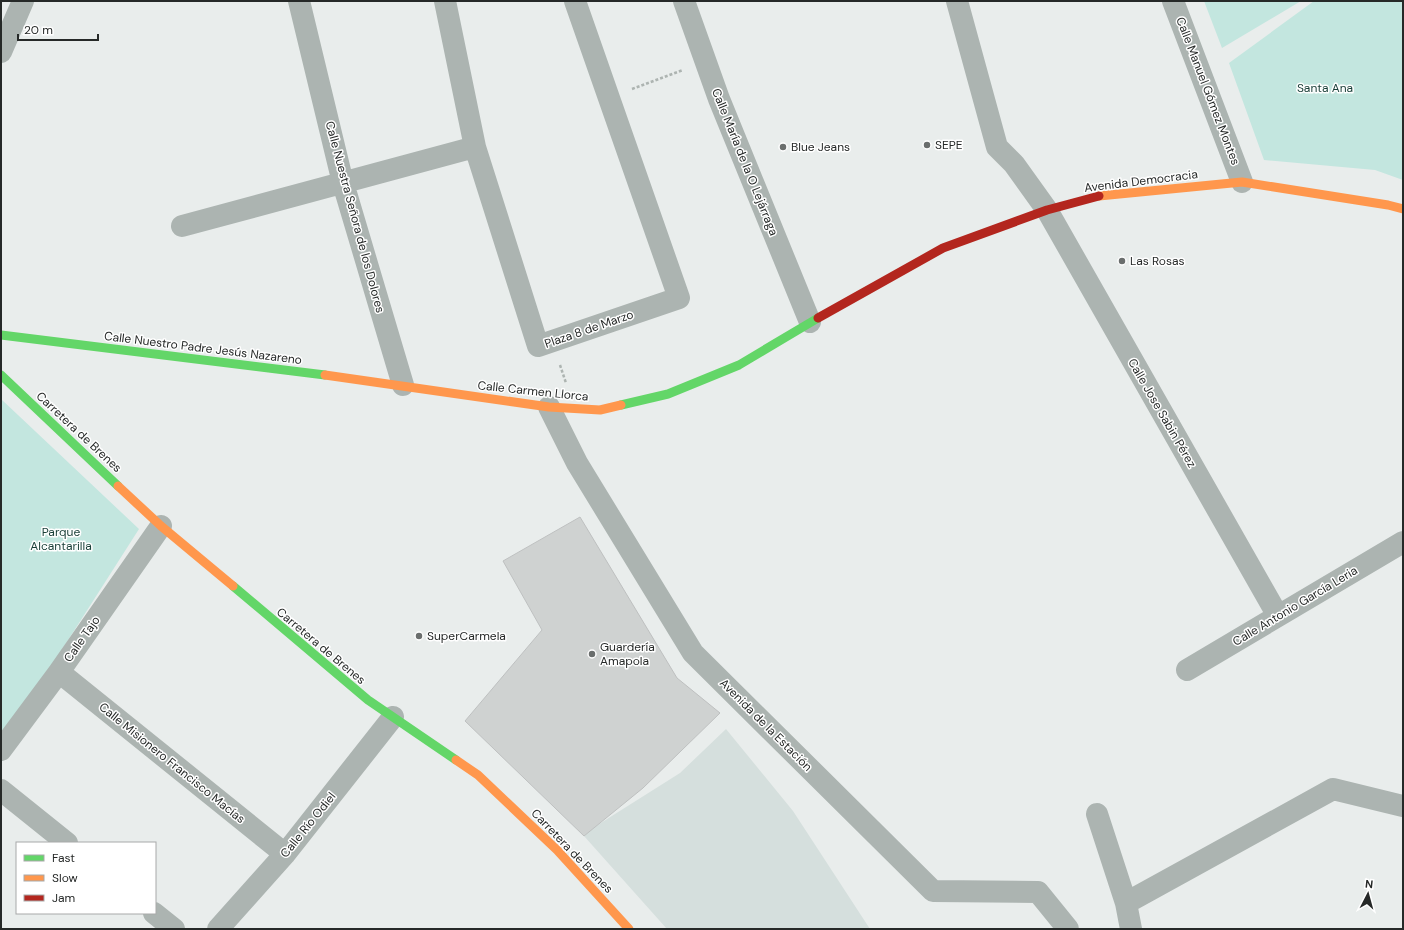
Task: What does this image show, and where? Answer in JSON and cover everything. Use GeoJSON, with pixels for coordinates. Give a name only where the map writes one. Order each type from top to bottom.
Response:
{"type":"FeatureCollection","features":[{"type":"Feature","properties":{"kind":"street"},"geometry":{"type":"LineString","coordinates":[[1,52],[23,1]]}},
{"type":"Feature","properties":{"kind":"street","name":"Calle Nuestra Señora de los Dolores"},"geometry":{"type":"LineString","coordinates":[[300,1],[343,183],[403,386]]}},
{"type":"Feature","properties":{"kind":"street","name":"Plaza 8 de Marzo"},"geometry":{"type":"LineString","coordinates":[[445,1],[475,147],[538,346],[680,298],[575,1]]}},
{"type":"Feature","properties":{"kind":"street","name":"Calle María de la O Lejárraga"},"geometry":{"type":"LineString","coordinates":[[684,1],[705,62],[810,322]]}},
{"type":"Feature","properties":{"kind":"street","name":"Calle Jose Sabin Pérez"},"geometry":{"type":"LineString","coordinates":[[957,1],[997,147],[1014,164],[1047,210],[1278,616]]}},
{"type":"Feature","properties":{"kind":"street","name":"Calle Manuel Gómez Montes"},"geometry":{"type":"LineString","coordinates":[[1174,1],[1242,182]]}},
{"type":"Feature","properties":{"kind":"street"},"geometry":{"type":"LineString","coordinates":[[182,226],[475,147]]}},
{"type":"Feature","properties":{"kind":"street","name":"Avenida Democracia"},"geometry":{"type":"LineString","coordinates":[[810,322],[943,248],[1047,210],[1091,197],[1242,182],[1388,205],[1403,209]]}},
{"type":"Feature","properties":{"kind":"street","name":"Calle Carmen Llorca"},"geometry":{"type":"LineString","coordinates":[[403,386],[549,407],[600,410],[668,394],[739,365],[810,322]]}},
{"type":"Feature","properties":{"kind":"street","name":"Calle Nuestro Padre Jesús Nazareno"},"geometry":{"type":"LineString","coordinates":[[1,335],[403,386]]}},
{"type":"Feature","properties":{"kind":"street","name":"Carretera de Brenes"},"geometry":{"type":"LineString","coordinates":[[1,375],[161,526],[368,700],[478,775],[557,850],[629,929]]}},
{"type":"Feature","properties":{"kind":"street","name":"Avenida de la Estación"},"geometry":{"type":"LineString","coordinates":[[549,407],[578,463],[693,653],[933,891],[1038,892],[1068,929]]}},
{"type":"Feature","properties":{"kind":"street","name":"Calle Tajo"},"geometry":{"type":"LineString","coordinates":[[1,750],[59,672],[161,526]]}},
{"type":"Feature","properties":{"kind":"street","name":"Calle Antonio García Leria"},"geometry":{"type":"LineString","coordinates":[[1187,670],[1403,542]]}},
{"type":"Feature","properties":{"kind":"street","name":"Calle Misionero Francisco Macías"},"geometry":{"type":"LineString","coordinates":[[59,672],[285,854]]}},
{"type":"Feature","properties":{"kind":"street","name":"Calle Río Odiel"},"geometry":{"type":"LineString","coordinates":[[218,929],[285,854],[393,717]]}},
{"type":"Feature","properties":{"kind":"street"},"geometry":{"type":"LineString","coordinates":[[1126,903],[1333,789],[1403,806]]}},
{"type":"Feature","properties":{"kind":"street"},"geometry":{"type":"LineString","coordinates":[[1,790],[66,842]]}},
{"type":"Feature","properties":{"kind":"street"},"geometry":{"type":"LineString","coordinates":[[1097,814],[1126,903],[1132,929]]}},
{"type":"Feature","properties":{"kind":"street"},"geometry":{"type":"LineString","coordinates":[[155,914],[174,929]]}},
{"type":"Feature","properties":{"kind":"path"},"geometry":{"type":"LineString","coordinates":[[609,98],[705,62]]}},
{"type":"Feature","properties":{"kind":"path"},"geometry":{"type":"LineString","coordinates":[[553,342],[574,408]]}},
{"type":"Feature","properties":{"kind":"shaded area"},"geometry":{"type":"Polygon","coordinates":[[[726,729],[793,811],[870,929],[667,929],[584,836],[596,826],[680,773],[726,729]]]}},
{"type":"Feature","properties":{"kind":"green space"},"geometry":{"type":"Polygon","coordinates":[[[1204,1],[1301,1],[1222,48],[1204,1]]]}},
{"type":"Feature","properties":{"kind":"green space","name":"Santa Ana"},"geometry":{"type":"Polygon","coordinates":[[[1314,1],[1403,1],[1403,180],[1375,170],[1264,160],[1229,63],[1314,1]]]}},
{"type":"Feature","properties":{"kind":"green space","name":"Parque Alcantarilla"},"geometry":{"type":"Polygon","coordinates":[[[1,399],[139,529],[1,745],[1,399]]]}},
{"type":"Feature","properties":{"kind":"building","name":"Guardería Amapola"},"geometry":{"type":"Polygon","coordinates":[[[580,517],[677,678],[720,713],[643,788],[584,836],[465,721],[542,630],[503,561],[580,517]]]}},
{"type":"Feature","properties":{"kind":"traffic: fast"},"geometry":{"type":"LineString","coordinates":[[621,405],[668,394],[739,365],[818,318]]}},
{"type":"Feature","properties":{"kind":"traffic: fast"},"geometry":{"type":"LineString","coordinates":[[1,335],[325,375]]}},
{"type":"Feature","properties":{"kind":"traffic: fast"},"geometry":{"type":"LineString","coordinates":[[1,375],[118,486]]}},
{"type":"Feature","properties":{"kind":"traffic: fast"},"geometry":{"type":"LineString","coordinates":[[233,586],[368,700],[456,760]]}},
{"type":"Feature","properties":{"kind":"traffic: slow"},"geometry":{"type":"LineString","coordinates":[[1099,196],[1242,182],[1388,205],[1403,209]]}},
{"type":"Feature","properties":{"kind":"traffic: slow"},"geometry":{"type":"LineString","coordinates":[[325,375],[549,407],[600,410],[621,405]]}},
{"type":"Feature","properties":{"kind":"traffic: slow"},"geometry":{"type":"LineString","coordinates":[[118,486],[161,526],[233,586]]}},
{"type":"Feature","properties":{"kind":"traffic: slow"},"geometry":{"type":"LineString","coordinates":[[456,760],[478,775],[557,850],[629,929]]}},
{"type":"Feature","properties":{"kind":"traffic: jam"},"geometry":{"type":"LineString","coordinates":[[818,318],[943,248],[1047,210],[1099,196]]}},
{"type":"Feature","properties":{"kind":"place","name":"SEPE"},"geometry":{"type":"Point","coordinates":[927,145]}},
{"type":"Feature","properties":{"kind":"place","name":"Blue Jeans"},"geometry":{"type":"Point","coordinates":[783,147]}},
{"type":"Feature","properties":{"kind":"place","name":"Las Rosas"},"geometry":{"type":"Point","coordinates":[1122,261]}},
{"type":"Feature","properties":{"kind":"place","name":"SuperCarmela"},"geometry":{"type":"Point","coordinates":[419,636]}},
{"type":"Feature","properties":{"kind":"place","name":"Guardería Amapola"},"geometry":{"type":"Point","coordinates":[592,654]}}]}
